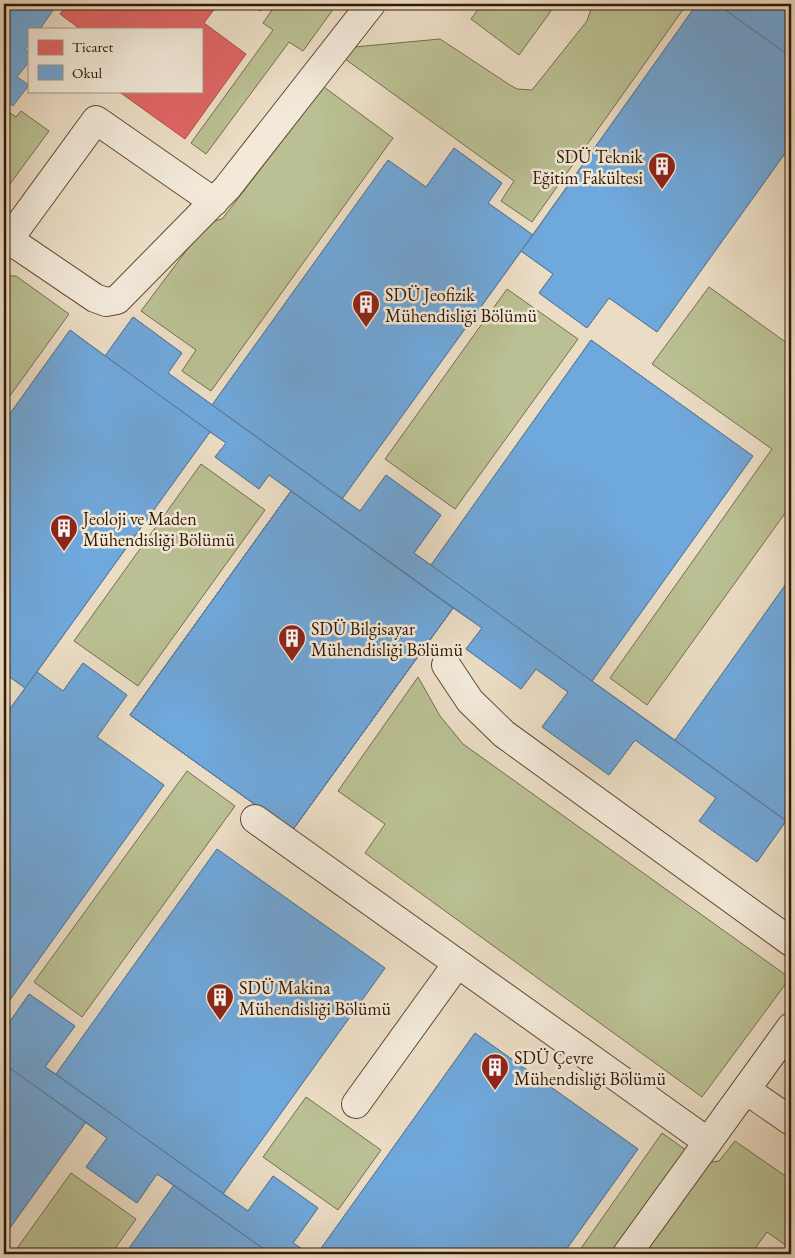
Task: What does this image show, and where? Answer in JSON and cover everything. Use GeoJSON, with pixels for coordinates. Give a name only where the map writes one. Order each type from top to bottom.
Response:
{"type":"FeatureCollection","features":[{"type":"Feature","properties":{"kind":"lane"},"geometry":{"type":"LineString","coordinates":[[214,202],[96,120],[6,242],[95,298],[106,302],[113,302],[124,295],[214,202],[237,175],[371,4]]}},
{"type":"Feature","properties":{"kind":"lane"},"geometry":{"type":"LineString","coordinates":[[446,665],[470,701],[504,734],[791,942]]}},
{"type":"Feature","properties":{"kind":"lane"},"geometry":{"type":"LineString","coordinates":[[255,820],[708,1142]]}},
{"type":"Feature","properties":{"kind":"lane"},"geometry":{"type":"LineString","coordinates":[[356,1104],[457,964]]}},
{"type":"Feature","properties":{"kind":"lane"},"geometry":{"type":"LineString","coordinates":[[628,1254],[791,1027]]}},
{"type":"Feature","properties":{"kind":"lane"},"geometry":{"type":"LineString","coordinates":[[746,1090],[791,1121]]}},
{"type":"Feature","properties":{"kind":"green space"},"geometry":{"type":"Polygon","coordinates":[[[276,4],[337,4],[303,51],[289,42],[206,154],[191,143],[273,30],[263,23],[276,4]]]}},
{"type":"Feature","properties":{"kind":"green space"},"geometry":{"type":"Polygon","coordinates":[[[482,4],[541,4],[551,11],[519,55],[471,19],[482,4]]]}},
{"type":"Feature","properties":{"kind":"green space"},"geometry":{"type":"Polygon","coordinates":[[[590,4],[687,4],[532,222],[501,201],[514,181],[345,59],[354,47],[440,39],[517,89],[532,90],[587,21],[591,9],[590,4]]]}},
{"type":"Feature","properties":{"kind":"green space"},"geometry":{"type":"Polygon","coordinates":[[[324,87],[393,138],[211,391],[182,371],[196,350],[141,311],[207,223],[222,219],[324,87]]]}},
{"type":"Feature","properties":{"kind":"green space"},"geometry":{"type":"Polygon","coordinates":[[[4,109],[16,117],[21,111],[49,131],[4,192],[4,109]]]}},
{"type":"Feature","properties":{"kind":"green space"},"geometry":{"type":"Polygon","coordinates":[[[4,276],[16,276],[69,314],[4,404],[4,276]]]}},
{"type":"Feature","properties":{"kind":"green space"},"geometry":{"type":"Polygon","coordinates":[[[709,287],[791,346],[791,505],[647,705],[610,678],[772,449],[652,364],[709,287]]]}},
{"type":"Feature","properties":{"kind":"green space"},"geometry":{"type":"Polygon","coordinates":[[[507,289],[578,339],[455,509],[385,459],[507,289]]]}},
{"type":"Feature","properties":{"kind":"green space"},"geometry":{"type":"Polygon","coordinates":[[[201,464],[265,510],[138,686],[74,641],[201,464]]]}},
{"type":"Feature","properties":{"kind":"green space"},"geometry":{"type":"Polygon","coordinates":[[[418,677],[440,716],[463,744],[790,978],[702,1097],[365,853],[385,824],[338,791],[418,677]]]}},
{"type":"Feature","properties":{"kind":"green space"},"geometry":{"type":"Polygon","coordinates":[[[187,771],[235,806],[82,1017],[34,982],[187,771]]]}},
{"type":"Feature","properties":{"kind":"green space"},"geometry":{"type":"Polygon","coordinates":[[[306,1097],[381,1150],[338,1210],[263,1157],[306,1097]]]}},
{"type":"Feature","properties":{"kind":"green space"},"geometry":{"type":"Polygon","coordinates":[[[662,1133],[704,1163],[719,1161],[735,1141],[791,1180],[791,1249],[767,1232],[751,1254],[577,1254],[662,1133]]]}},
{"type":"Feature","properties":{"kind":"green space"},"geometry":{"type":"Polygon","coordinates":[[[71,1173],[136,1219],[111,1254],[13,1254],[71,1173]]]}},
{"type":"Feature","properties":{"kind":"building: Ticaret"},"geometry":{"type":"Polygon","coordinates":[[[67,4],[218,4],[204,23],[246,54],[185,139],[119,92],[202,92],[202,28],[79,28],[60,14],[67,4]]]}},
{"type":"Feature","properties":{"kind":"building: Okul"},"geometry":{"type":"Polygon","coordinates":[[[4,4],[47,4],[54,9],[41,28],[28,28],[28,46],[25,50],[28,52],[28,63],[17,77],[28,84],[28,86],[13,106],[4,99],[4,4]]]}},
{"type":"Feature","properties":{"kind":"building: Okul"},"geometry":{"type":"Polygon","coordinates":[[[250,4],[265,4],[260,11],[250,4]]]}},
{"type":"Feature","properties":{"kind":"building: Okul"},"geometry":{"type":"Polygon","coordinates":[[[697,4],[791,4],[789,27],[791,28],[791,145],[657,332],[609,298],[587,328],[539,293],[553,274],[521,251],[342,499],[360,511],[386,475],[441,515],[414,553],[431,565],[591,340],[753,456],[592,681],[675,740],[791,577],[791,824],[786,821],[757,862],[699,821],[716,798],[635,740],[609,775],[542,727],[568,692],[536,669],[521,689],[466,649],[482,628],[453,608],[292,831],[130,715],[291,491],[269,475],[259,489],[215,457],[226,443],[210,432],[37,672],[63,691],[83,663],[127,695],[97,737],[164,785],[4,1008],[4,717],[25,688],[4,673],[4,422],[70,330],[105,356],[133,317],[182,353],[168,373],[212,405],[388,160],[426,187],[454,148],[502,183],[488,203],[533,235],[697,4]]]}},
{"type":"Feature","properties":{"kind":"building: Okul","name":"SDÜ Teknik Eğitim Fakültesi"},"geometry":{"type":"Polygon","coordinates":[[[697,4],[717,4],[791,57],[791,145],[657,332],[609,298],[587,328],[539,293],[553,274],[521,251],[697,4]]]}},
{"type":"Feature","properties":{"kind":"building: Okul"},"geometry":{"type":"Polygon","coordinates":[[[717,4],[791,4],[789,27],[791,28],[791,57],[717,4]]]}},
{"type":"Feature","properties":{"kind":"building: Okul","name":"SDÜ Jeofizik Mühendisliği Bölümü"},"geometry":{"type":"Polygon","coordinates":[[[454,148],[502,183],[488,203],[533,235],[342,499],[212,405],[388,160],[426,187],[454,148]]]}},
{"type":"Feature","properties":{"kind":"building: Okul"},"geometry":{"type":"Polygon","coordinates":[[[133,317],[182,353],[168,373],[360,511],[386,475],[441,515],[414,553],[786,821],[757,862],[699,821],[716,798],[635,740],[609,775],[542,727],[568,692],[536,669],[521,689],[466,649],[482,628],[269,475],[259,489],[215,457],[226,443],[105,356],[133,317]]]}},
{"type":"Feature","properties":{"kind":"building: Okul","name":"Jeoloji ve Maden Mühendisliği Bölümü"},"geometry":{"type":"Polygon","coordinates":[[[70,330],[210,432],[25,688],[4,673],[4,422],[70,330]]]}},
{"type":"Feature","properties":{"kind":"building: Okul"},"geometry":{"type":"Polygon","coordinates":[[[591,340],[753,456],[592,681],[431,565],[591,340]]]}},
{"type":"Feature","properties":{"kind":"building: Okul","name":"SDÜ Bilgisayar Mühendisliği Bölümü"},"geometry":{"type":"Polygon","coordinates":[[[291,491],[453,608],[292,831],[130,715],[291,491]]]}},
{"type":"Feature","properties":{"kind":"building: Okul","name":"SDÜ Bilgisayar Mühendisliği Bölümü"},"geometry":{"type":"Polygon","coordinates":[[[291,491],[453,608],[292,831],[130,715],[291,491]]]}},
{"type":"Feature","properties":{"kind":"building: Okul","name":"SDÜ Bilgisayar Mühendisliği Bölümü"},"geometry":{"type":"Polygon","coordinates":[[[291,491],[453,608],[292,831],[130,715],[291,491]]]}},
{"type":"Feature","properties":{"kind":"building: Okul"},"geometry":{"type":"Polygon","coordinates":[[[791,577],[791,824],[675,740],[791,577]]]}},
{"type":"Feature","properties":{"kind":"building: Okul"},"geometry":{"type":"Polygon","coordinates":[[[83,663],[127,695],[97,737],[164,785],[4,1008],[4,717],[37,672],[63,691],[83,663]]]}},
{"type":"Feature","properties":{"kind":"building: Okul","name":"SDÜ Makina Mühendisliği Bölümü"},"geometry":{"type":"Polygon","coordinates":[[[217,849],[385,968],[223,1194],[248,1211],[273,1176],[318,1208],[293,1243],[310,1254],[125,1254],[174,1185],[157,1174],[137,1203],[86,1167],[107,1138],[86,1122],[4,1236],[4,1030],[29,994],[75,1026],[45,1067],[56,1074],[217,849]]]}},
{"type":"Feature","properties":{"kind":"building: Okul","name":"SDÜ Makina Mühendisliği Bölümü"},"geometry":{"type":"Polygon","coordinates":[[[217,849],[385,968],[223,1194],[56,1074],[217,849]]]}},
{"type":"Feature","properties":{"kind":"building: Okul"},"geometry":{"type":"Polygon","coordinates":[[[29,994],[75,1026],[45,1067],[248,1211],[273,1176],[318,1208],[293,1243],[310,1254],[271,1254],[157,1174],[137,1203],[86,1167],[107,1138],[4,1064],[4,1030],[29,994]]]}},
{"type":"Feature","properties":{"kind":"building: Okul","name":"SDÜ Çevre Mühendisliği Bölümü"},"geometry":{"type":"Polygon","coordinates":[[[475,1033],[638,1149],[563,1254],[317,1254],[475,1033]]]}},
{"type":"Feature","properties":{"kind":"building: Okul","name":"SDÜ Çevre Mühendisliği Bölümü"},"geometry":{"type":"Polygon","coordinates":[[[475,1033],[638,1149],[563,1254],[317,1254],[475,1033]]]}},
{"type":"Feature","properties":{"kind":"building: Okul"},"geometry":{"type":"Polygon","coordinates":[[[4,1064],[86,1122],[4,1236],[4,1064]]]}},
{"type":"Feature","properties":{"kind":"building: Okul"},"geometry":{"type":"Polygon","coordinates":[[[174,1185],[271,1254],[125,1254],[174,1185]]]}},
{"type":"Feature","properties":{"kind":"place","name":"SDÜ Teknik Eğitim Fakültesi"},"geometry":{"type":"Point","coordinates":[662,190]}},
{"type":"Feature","properties":{"kind":"place","name":"SDÜ Jeofizik Mühendisliği Bölümü"},"geometry":{"type":"Point","coordinates":[366,328]}},
{"type":"Feature","properties":{"kind":"place","name":"Jeoloji ve Maden Mühendisliği Bölümü"},"geometry":{"type":"Point","coordinates":[64,552]}},
{"type":"Feature","properties":{"kind":"place","name":"SDÜ Bilgisayar Mühendisliği Bölümü"},"geometry":{"type":"Point","coordinates":[292,662]}},
{"type":"Feature","properties":{"kind":"place","name":"SDÜ Makina Mühendisliği Bölümü"},"geometry":{"type":"Point","coordinates":[220,1021]}},
{"type":"Feature","properties":{"kind":"place","name":"SDÜ Çevre Mühendisliği Bölümü"},"geometry":{"type":"Point","coordinates":[495,1091]}}]}
